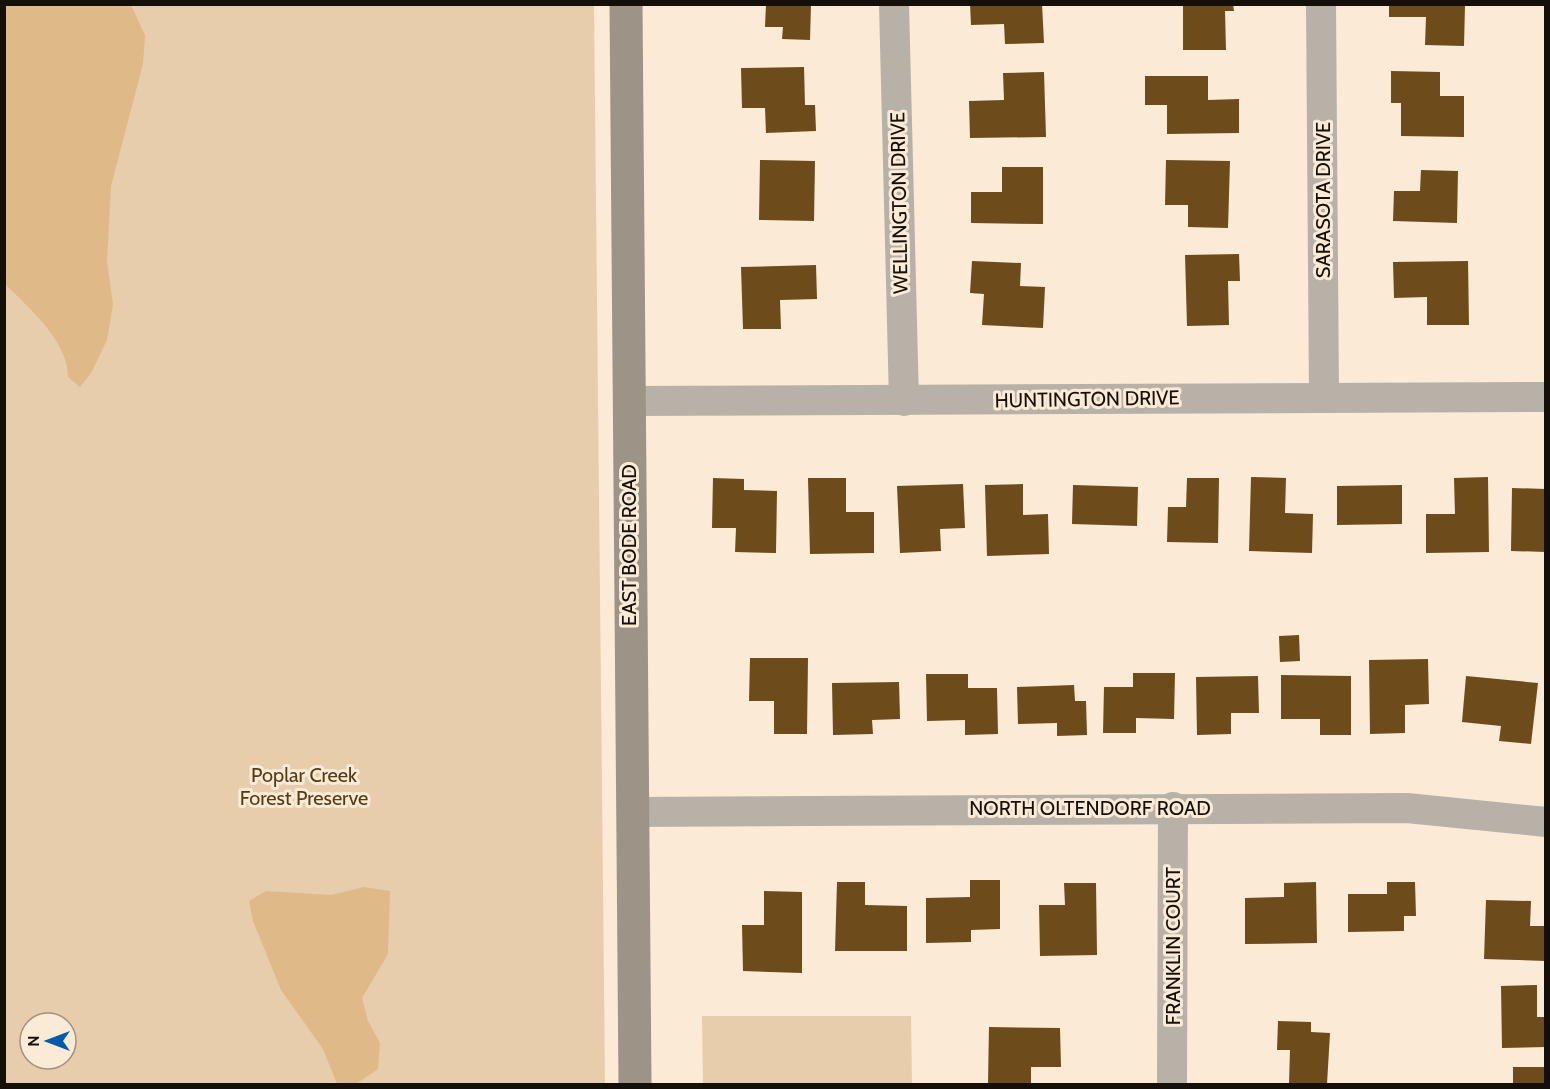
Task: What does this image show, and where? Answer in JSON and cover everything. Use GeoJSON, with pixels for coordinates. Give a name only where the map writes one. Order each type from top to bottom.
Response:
{"type":"FeatureCollection","features":[{"type":"Feature","properties":{"kind":"street","name":"EAST BODE ROAD"},"geometry":{"type":"LineString","coordinates":[[626,4],[635,1084]]}},
{"type":"Feature","properties":{"kind":"street","name":"WELLINGTON DRIVE"},"geometry":{"type":"LineString","coordinates":[[894,4],[904,401]]}},
{"type":"Feature","properties":{"kind":"street","name":"SARASOTA DRIVE"},"geometry":{"type":"LineString","coordinates":[[1321,4],[1324,396]]}},
{"type":"Feature","properties":{"kind":"street","name":"HUNTINGTON DRIVE"},"geometry":{"type":"LineString","coordinates":[[628,401],[904,401],[1324,396],[1545,397]]}},
{"type":"Feature","properties":{"kind":"street","name":"NORTH OLTENDORF ROAD"},"geometry":{"type":"LineString","coordinates":[[633,812],[1173,807],[1407,808],[1545,822]]}},
{"type":"Feature","properties":{"kind":"street","name":"FRANKLIN COURT"},"geometry":{"type":"LineString","coordinates":[[1172,1084],[1173,807]]}},
{"type":"Feature","properties":{"kind":"green space","name":"Poplar Creek Forest Preserve"},"geometry":{"type":"Polygon","coordinates":[[[5,5],[594,5],[605,1084],[5,1084],[5,5]]]}},
{"type":"Feature","properties":{"kind":"green space"},"geometry":{"type":"Polygon","coordinates":[[[702,1016],[911,1016],[912,1084],[703,1084],[702,1016]]]}},
{"type":"Feature","properties":{"kind":"shaded area"},"geometry":{"type":"Polygon","coordinates":[[[4,5],[131,5],[145,35],[143,64],[111,186],[107,261],[113,304],[107,340],[91,373],[80,387],[68,377],[62,351],[55,338],[6,285],[4,5]]]}},
{"type":"Feature","properties":{"kind":"shaded area"},"geometry":{"type":"Polygon","coordinates":[[[364,887],[390,891],[388,954],[362,998],[368,1021],[380,1043],[378,1069],[356,1084],[337,1084],[323,1049],[281,990],[253,921],[249,901],[266,891],[331,895],[364,887]]]}},
{"type":"Feature","properties":{"kind":"building"},"geometry":{"type":"Polygon","coordinates":[[[766,4],[811,4],[810,40],[782,39],[783,27],[765,27],[766,4]]]}},
{"type":"Feature","properties":{"kind":"building"},"geometry":{"type":"Polygon","coordinates":[[[970,4],[1042,4],[1044,43],[1005,44],[1004,24],[971,25],[970,4]]]}},
{"type":"Feature","properties":{"kind":"building"},"geometry":{"type":"Polygon","coordinates":[[[1183,4],[1233,4],[1234,11],[1225,11],[1226,50],[1183,50],[1183,4]]]}},
{"type":"Feature","properties":{"kind":"building"},"geometry":{"type":"Polygon","coordinates":[[[1389,5],[1465,5],[1464,46],[1425,45],[1426,17],[1389,17],[1389,5]]]}},
{"type":"Feature","properties":{"kind":"building"},"geometry":{"type":"Polygon","coordinates":[[[804,67],[805,105],[815,105],[816,131],[766,133],[765,108],[742,108],[741,68],[804,67]]]}},
{"type":"Feature","properties":{"kind":"building"},"geometry":{"type":"Polygon","coordinates":[[[1391,71],[1440,72],[1440,96],[1464,96],[1464,137],[1401,136],[1401,103],[1391,103],[1391,71]]]}},
{"type":"Feature","properties":{"kind":"building"},"geometry":{"type":"Polygon","coordinates":[[[1044,72],[1046,137],[970,138],[969,101],[1004,100],[1003,73],[1044,72]]]}},
{"type":"Feature","properties":{"kind":"building"},"geometry":{"type":"Polygon","coordinates":[[[1145,76],[1208,76],[1208,100],[1239,99],[1239,133],[1167,134],[1167,105],[1145,105],[1145,76]]]}},
{"type":"Feature","properties":{"kind":"building"},"geometry":{"type":"Polygon","coordinates":[[[760,160],[815,161],[814,221],[759,220],[760,160]]]}},
{"type":"Feature","properties":{"kind":"building"},"geometry":{"type":"Polygon","coordinates":[[[1166,160],[1230,161],[1228,228],[1188,227],[1188,205],[1165,205],[1166,160]]]}},
{"type":"Feature","properties":{"kind":"building"},"geometry":{"type":"Polygon","coordinates":[[[1002,167],[1043,167],[1043,224],[971,223],[971,192],[1002,192],[1002,167]]]}},
{"type":"Feature","properties":{"kind":"building"},"geometry":{"type":"Polygon","coordinates":[[[1421,170],[1458,171],[1457,223],[1393,221],[1394,191],[1420,191],[1421,170]]]}},
{"type":"Feature","properties":{"kind":"building"},"geometry":{"type":"Polygon","coordinates":[[[1239,254],[1240,281],[1228,281],[1229,325],[1187,326],[1185,255],[1239,254]]]}},
{"type":"Feature","properties":{"kind":"building"},"geometry":{"type":"Polygon","coordinates":[[[972,261],[1021,263],[1020,286],[1045,287],[1043,328],[982,325],[984,294],[970,293],[972,261]]]}},
{"type":"Feature","properties":{"kind":"building"},"geometry":{"type":"Polygon","coordinates":[[[1468,261],[1469,325],[1427,325],[1427,297],[1394,298],[1393,262],[1468,261]]]}},
{"type":"Feature","properties":{"kind":"building"},"geometry":{"type":"Polygon","coordinates":[[[816,265],[817,299],[780,300],[781,329],[743,329],[741,267],[816,265]]]}},
{"type":"Feature","properties":{"kind":"building"},"geometry":{"type":"Polygon","coordinates":[[[1251,477],[1286,478],[1285,513],[1313,514],[1312,553],[1249,551],[1251,477]]]}},
{"type":"Feature","properties":{"kind":"building"},"geometry":{"type":"Polygon","coordinates":[[[1488,477],[1489,552],[1426,553],[1426,514],[1455,514],[1454,478],[1488,477]]]}},
{"type":"Feature","properties":{"kind":"building"},"geometry":{"type":"Polygon","coordinates":[[[713,478],[744,479],[744,490],[777,491],[776,553],[735,552],[736,528],[712,528],[713,478]]]}},
{"type":"Feature","properties":{"kind":"building"},"geometry":{"type":"Polygon","coordinates":[[[808,478],[846,478],[846,512],[874,512],[874,553],[810,554],[808,478]]]}},
{"type":"Feature","properties":{"kind":"building"},"geometry":{"type":"Polygon","coordinates":[[[1187,478],[1219,478],[1218,543],[1167,542],[1168,507],[1186,507],[1187,478]]]}},
{"type":"Feature","properties":{"kind":"building"},"geometry":{"type":"Polygon","coordinates":[[[963,484],[965,528],[940,529],[941,551],[900,553],[897,486],[963,484]]]}},
{"type":"Feature","properties":{"kind":"building"},"geometry":{"type":"Polygon","coordinates":[[[1023,484],[1023,515],[1048,514],[1049,554],[987,556],[985,485],[1023,484]]]}},
{"type":"Feature","properties":{"kind":"building"},"geometry":{"type":"Polygon","coordinates":[[[1073,485],[1138,487],[1137,526],[1072,524],[1073,485]]]}},
{"type":"Feature","properties":{"kind":"building"},"geometry":{"type":"Polygon","coordinates":[[[1402,485],[1402,524],[1337,525],[1337,486],[1402,485]]]}},
{"type":"Feature","properties":{"kind":"building"},"geometry":{"type":"Polygon","coordinates":[[[1512,488],[1546,489],[1546,552],[1511,551],[1512,488]]]}},
{"type":"Feature","properties":{"kind":"building"},"geometry":{"type":"Polygon","coordinates":[[[1299,635],[1300,661],[1280,662],[1279,636],[1299,635]]]}},
{"type":"Feature","properties":{"kind":"building"},"geometry":{"type":"Polygon","coordinates":[[[750,658],[808,658],[807,734],[774,734],[774,701],[749,701],[750,658]]]}},
{"type":"Feature","properties":{"kind":"building"},"geometry":{"type":"Polygon","coordinates":[[[1428,659],[1429,704],[1405,705],[1405,733],[1370,734],[1369,660],[1428,659]]]}},
{"type":"Feature","properties":{"kind":"building"},"geometry":{"type":"Polygon","coordinates":[[[1133,673],[1175,673],[1174,719],[1136,718],[1136,733],[1103,733],[1104,687],[1133,687],[1133,673]]]}},
{"type":"Feature","properties":{"kind":"building"},"geometry":{"type":"Polygon","coordinates":[[[926,674],[968,674],[968,688],[997,688],[998,734],[965,735],[965,720],[927,721],[926,674]]]}},
{"type":"Feature","properties":{"kind":"building"},"geometry":{"type":"Polygon","coordinates":[[[1281,675],[1351,676],[1351,735],[1320,735],[1320,719],[1281,719],[1281,675]]]}},
{"type":"Feature","properties":{"kind":"building"},"geometry":{"type":"Polygon","coordinates":[[[1258,676],[1259,713],[1231,713],[1231,734],[1197,735],[1196,677],[1258,676]]]}},
{"type":"Feature","properties":{"kind":"building"},"geometry":{"type":"Polygon","coordinates":[[[1466,676],[1538,683],[1531,744],[1499,741],[1501,726],[1462,722],[1466,676]]]}},
{"type":"Feature","properties":{"kind":"building"},"geometry":{"type":"Polygon","coordinates":[[[899,682],[900,719],[872,720],[873,734],[833,735],[832,683],[899,682]]]}},
{"type":"Feature","properties":{"kind":"building"},"geometry":{"type":"Polygon","coordinates":[[[1074,685],[1075,701],[1086,701],[1087,735],[1057,736],[1057,723],[1018,724],[1017,687],[1074,685]]]}},
{"type":"Feature","properties":{"kind":"building"},"geometry":{"type":"Polygon","coordinates":[[[970,880],[1000,880],[1000,929],[971,930],[971,942],[926,943],[926,898],[970,897],[970,880]]]}},
{"type":"Feature","properties":{"kind":"building"},"geometry":{"type":"Polygon","coordinates":[[[837,882],[865,882],[865,905],[907,906],[907,951],[835,951],[837,882]]]}},
{"type":"Feature","properties":{"kind":"building"},"geometry":{"type":"Polygon","coordinates":[[[1316,882],[1317,943],[1245,944],[1245,898],[1284,897],[1284,883],[1316,882]]]}},
{"type":"Feature","properties":{"kind":"building"},"geometry":{"type":"Polygon","coordinates":[[[1387,882],[1415,882],[1416,916],[1404,916],[1404,931],[1348,932],[1348,894],[1387,894],[1387,882]]]}},
{"type":"Feature","properties":{"kind":"building"},"geometry":{"type":"Polygon","coordinates":[[[1064,883],[1096,883],[1097,955],[1040,956],[1039,905],[1065,905],[1064,883]]]}},
{"type":"Feature","properties":{"kind":"building"},"geometry":{"type":"Polygon","coordinates":[[[764,891],[802,892],[802,973],[743,971],[742,925],[764,925],[764,891]]]}},
{"type":"Feature","properties":{"kind":"building"},"geometry":{"type":"Polygon","coordinates":[[[1486,900],[1531,901],[1530,926],[1546,926],[1546,961],[1484,959],[1486,900]]]}},
{"type":"Feature","properties":{"kind":"building"},"geometry":{"type":"Polygon","coordinates":[[[1537,985],[1537,1017],[1546,1017],[1546,1047],[1502,1048],[1501,986],[1537,985]]]}},
{"type":"Feature","properties":{"kind":"building"},"geometry":{"type":"Polygon","coordinates":[[[1278,1021],[1311,1022],[1311,1032],[1330,1033],[1327,1084],[1289,1084],[1290,1050],[1277,1050],[1278,1021]]]}},
{"type":"Feature","properties":{"kind":"building"},"geometry":{"type":"Polygon","coordinates":[[[989,1027],[1060,1028],[1061,1067],[1031,1067],[1031,1084],[988,1084],[989,1027]]]}},
{"type":"Feature","properties":{"kind":"building"},"geometry":{"type":"Polygon","coordinates":[[[1513,1067],[1546,1067],[1546,1084],[1513,1084],[1513,1067]]]}}]}
